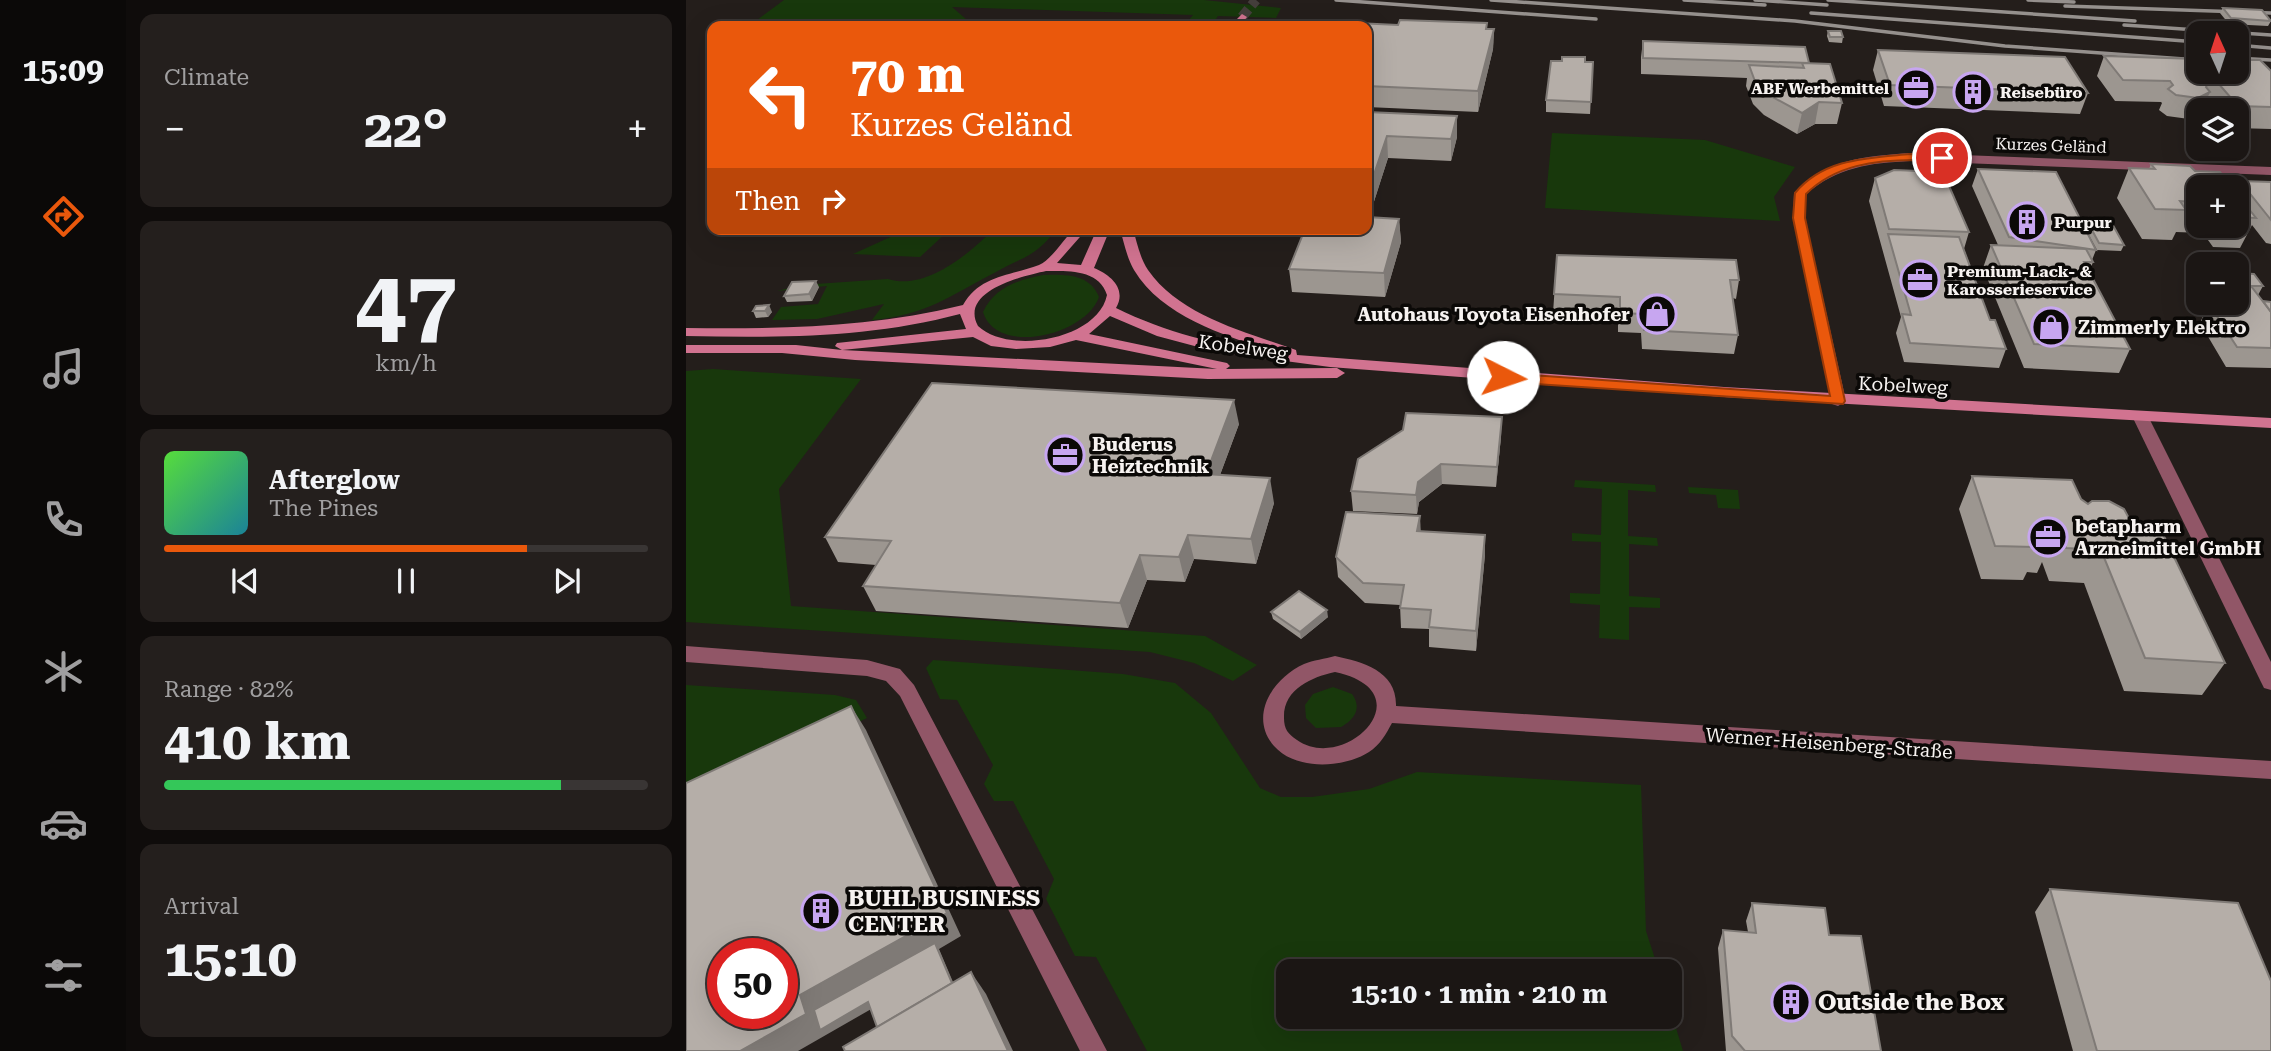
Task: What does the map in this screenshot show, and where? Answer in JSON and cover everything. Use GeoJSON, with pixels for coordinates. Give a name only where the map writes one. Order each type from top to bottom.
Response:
{"type":"FeatureCollection","features":[{"type":"Feature","properties":{"kind":"main road"},"geometry":{"type":"LineString","coordinates":[[1046,267],[1075,235]]}},
{"type":"Feature","properties":{"kind":"main road"},"geometry":{"type":"LineString","coordinates":[[1086,270],[1101,235]]}},
{"type":"Feature","properties":{"kind":"main road"},"geometry":{"type":"LineString","coordinates":[[1128,235],[1141,271],[1167,297],[1202,319],[1314,362]]}},
{"type":"Feature","properties":{"kind":"main road"},"geometry":{"type":"LineString","coordinates":[[786,350],[974,333],[998,344],[1030,346],[1075,335],[1096,324],[1109,310],[1113,300],[1112,288],[1104,278],[1086,270],[1046,267],[1021,272],[997,281],[977,294],[968,308],[967,322],[974,333]]}},
{"type":"Feature","properties":{"kind":"main road"},"geometry":{"type":"LineString","coordinates":[[686,332],[808,334],[854,331],[894,327],[968,308]]}},
{"type":"Feature","properties":{"kind":"main road","name":"Kobelweg"},"geometry":{"type":"LineString","coordinates":[[1109,310],[1143,328],[1183,342],[1226,352],[1314,362],[1838,401],[2271,423]]}},
{"type":"Feature","properties":{"kind":"main road","name":"Kobelweg"},"geometry":{"type":"LineString","coordinates":[[1075,335],[1210,364],[1290,374],[1407,371]]}},
{"type":"Feature","properties":{"kind":"main road"},"geometry":{"type":"LineString","coordinates":[[686,349],[786,350],[1208,374],[1290,374]]}},
{"type":"Feature","properties":{"kind":"street","name":"Kurzes Geländ"},"geometry":{"type":"LineString","coordinates":[[1838,401],[1799,218],[1800,193],[1832,168],[1852,162],[1910,157],[2271,171]]}},
{"type":"Feature","properties":{"kind":"street"},"geometry":{"type":"LineString","coordinates":[[2140,416],[2271,682]]}},
{"type":"Feature","properties":{"kind":"street"},"geometry":{"type":"LineString","coordinates":[[686,654],[867,668],[894,675],[907,691],[1094,1051]]}},
{"type":"Feature","properties":{"kind":"street"},"geometry":{"type":"LineString","coordinates":[[1335,664],[1363,669],[1375,677],[1384,688],[1387,715],[1381,729],[1369,742],[1335,756],[1317,756],[1285,742],[1276,731],[1272,717],[1274,703],[1293,678],[1308,669],[1335,664]]}},
{"type":"Feature","properties":{"kind":"street","name":"Werner-Heisenberg-Straße"},"geometry":{"type":"LineString","coordinates":[[1387,715],[2271,770]]}},
{"type":"Feature","properties":{"kind":"green space"},"geometry":{"type":"Polygon","coordinates":[[[784,0],[1204,0],[1281,8],[1276,18],[1218,16],[1214,21],[1188,21],[1193,15],[952,7],[968,21],[756,21],[784,0]]]}},
{"type":"Feature","properties":{"kind":"green space"},"geometry":{"type":"Polygon","coordinates":[[[1552,133],[1705,140],[1795,167],[1774,197],[1780,221],[1545,208],[1552,133]]]}},
{"type":"Feature","properties":{"kind":"green space"},"geometry":{"type":"Polygon","coordinates":[[[895,235],[944,235],[920,257],[853,254],[895,235]]]}},
{"type":"Feature","properties":{"kind":"green space"},"geometry":{"type":"Polygon","coordinates":[[[987,235],[1052,235],[1029,255],[937,303],[908,314],[872,320],[884,304],[817,319],[772,320],[781,307],[818,304],[827,286],[777,291],[801,285],[888,279],[917,280],[946,268],[987,235]]]}},
{"type":"Feature","properties":{"kind":"green space"},"geometry":{"type":"Polygon","coordinates":[[[1043,275],[1076,277],[1090,284],[1099,297],[1091,310],[1077,322],[1041,336],[1005,334],[991,326],[983,312],[994,296],[1016,282],[1043,275]]]}},
{"type":"Feature","properties":{"kind":"green space"},"geometry":{"type":"Polygon","coordinates":[[[713,369],[861,379],[779,489],[791,606],[1205,636],[1257,665],[1233,681],[1194,663],[1150,652],[686,622],[686,371],[713,369]]]}},
{"type":"Feature","properties":{"kind":"green space"},"geometry":{"type":"Polygon","coordinates":[[[1575,480],[1655,485],[1656,492],[1628,490],[1628,536],[1657,538],[1658,546],[1629,544],[1629,596],[1660,598],[1660,608],[1629,607],[1629,640],[1599,638],[1600,605],[1570,603],[1570,593],[1600,594],[1601,542],[1572,541],[1572,533],[1601,535],[1602,489],[1574,487],[1575,480]]]}},
{"type":"Feature","properties":{"kind":"green space"},"geometry":{"type":"Polygon","coordinates":[[[1688,487],[1738,490],[1740,509],[1718,508],[1716,495],[1689,493],[1688,487]]]}},
{"type":"Feature","properties":{"kind":"green space"},"geometry":{"type":"Polygon","coordinates":[[[933,660],[1123,674],[1175,683],[1211,713],[1260,788],[1281,797],[1312,797],[1369,789],[1417,772],[1641,785],[1646,931],[1655,959],[1276,959],[1276,1029],[1676,1029],[1683,1051],[1147,1051],[1096,957],[1075,956],[1046,899],[1054,879],[1013,801],[994,801],[984,784],[993,765],[957,700],[940,699],[926,668],[933,660]]]}},
{"type":"Feature","properties":{"kind":"green space"},"geometry":{"type":"Polygon","coordinates":[[[686,685],[835,695],[856,700],[867,718],[686,804],[686,685]]]}},
{"type":"Feature","properties":{"kind":"green space"},"geometry":{"type":"Polygon","coordinates":[[[1333,687],[1352,694],[1356,713],[1341,727],[1316,728],[1306,718],[1305,705],[1313,694],[1333,687]]]}},
{"type":"Feature","properties":{"kind":"building"},"geometry":{"type":"Polygon","coordinates":[[[2223,8],[2262,10],[2271,21],[2231,18],[2223,8]]]}},
{"type":"Feature","properties":{"kind":"building"},"geometry":{"type":"Polygon","coordinates":[[[1400,20],[1487,23],[1486,29],[1494,29],[1478,91],[1372,86],[1372,24],[1398,25],[1400,20]]]}},
{"type":"Feature","properties":{"kind":"building"},"geometry":{"type":"Polygon","coordinates":[[[1828,31],[1841,31],[1843,37],[1830,37],[1828,31]]]}},
{"type":"Feature","properties":{"kind":"building"},"geometry":{"type":"Polygon","coordinates":[[[1643,41],[1805,47],[1809,63],[1643,58],[1643,41]]]}},
{"type":"Feature","properties":{"kind":"building"},"geometry":{"type":"Polygon","coordinates":[[[1878,50],[2065,57],[2088,93],[1890,85],[1878,50]]]}},
{"type":"Feature","properties":{"kind":"building"},"geometry":{"type":"Polygon","coordinates":[[[2104,56],[2186,59],[2186,84],[2208,84],[2206,87],[2210,92],[2198,98],[2176,95],[2168,89],[2173,85],[2170,81],[2123,80],[2104,56]]]}},
{"type":"Feature","properties":{"kind":"building"},"geometry":{"type":"Polygon","coordinates":[[[1562,57],[1585,57],[1585,62],[1593,62],[1591,102],[1546,100],[1551,61],[1562,61],[1562,57]]]}},
{"type":"Feature","properties":{"kind":"building"},"geometry":{"type":"Polygon","coordinates":[[[2249,60],[2260,60],[2271,71],[2271,107],[2249,106],[2249,98],[2231,98],[2219,84],[2249,84],[2249,60]]]}},
{"type":"Feature","properties":{"kind":"building"},"geometry":{"type":"Polygon","coordinates":[[[1802,63],[1830,64],[1842,103],[1819,102],[1802,113],[1767,94],[1756,84],[1749,65],[1804,68],[1802,63]]]}},
{"type":"Feature","properties":{"kind":"building"},"geometry":{"type":"Polygon","coordinates":[[[1372,112],[1457,116],[1451,139],[1387,136],[1372,180],[1372,112]]]}},
{"type":"Feature","properties":{"kind":"building"},"geometry":{"type":"Polygon","coordinates":[[[2151,164],[2190,166],[2195,171],[2220,172],[2222,175],[2186,175],[2186,201],[2180,201],[2186,210],[2155,209],[2129,168],[2155,169],[2151,164]]]}},
{"type":"Feature","properties":{"kind":"building"},"geometry":{"type":"Polygon","coordinates":[[[1978,169],[2056,172],[2096,250],[2009,237],[1978,169]]]}},
{"type":"Feature","properties":{"kind":"building"},"geometry":{"type":"Polygon","coordinates":[[[1894,170],[1943,172],[1969,232],[1889,229],[1875,178],[1894,170]]]}},
{"type":"Feature","properties":{"kind":"building"},"geometry":{"type":"Polygon","coordinates":[[[2249,181],[2271,182],[2271,220],[2249,192],[2249,181]]]}},
{"type":"Feature","properties":{"kind":"building"},"geometry":{"type":"Polygon","coordinates":[[[1372,217],[1399,219],[1384,273],[1289,269],[1303,235],[1372,235],[1372,217]]]}},
{"type":"Feature","properties":{"kind":"building"},"geometry":{"type":"Polygon","coordinates":[[[2086,219],[2110,220],[2124,245],[2099,243],[2086,219]]]}},
{"type":"Feature","properties":{"kind":"building"},"geometry":{"type":"Polygon","coordinates":[[[1888,234],[1959,237],[1990,320],[1995,320],[2006,349],[1910,343],[1902,314],[1911,315],[1888,234]]]}},
{"type":"Feature","properties":{"kind":"building"},"geometry":{"type":"Polygon","coordinates":[[[1991,245],[2086,249],[2093,262],[2084,262],[2130,349],[2034,344],[1991,245]]]}},
{"type":"Feature","properties":{"kind":"building","name":"Autohaus Toyota Eisenhofer"},"geometry":{"type":"Polygon","coordinates":[[[1557,255],[1736,260],[1739,280],[1730,280],[1738,335],[1644,330],[1643,314],[1620,313],[1620,297],[1554,294],[1557,255]]]}},
{"type":"Feature","properties":{"kind":"building"},"geometry":{"type":"Polygon","coordinates":[[[2249,274],[2254,274],[2263,286],[2251,286],[2271,312],[2271,348],[2237,347],[2216,315],[2249,315],[2249,274]]]}},
{"type":"Feature","properties":{"kind":"building"},"geometry":{"type":"Polygon","coordinates":[[[816,281],[809,294],[784,296],[792,282],[816,281]]]}},
{"type":"Feature","properties":{"kind":"building"},"geometry":{"type":"Polygon","coordinates":[[[2263,301],[2271,302],[2271,312],[2263,301]]]}},
{"type":"Feature","properties":{"kind":"building"},"geometry":{"type":"Polygon","coordinates":[[[769,305],[765,311],[753,311],[756,306],[769,305]]]}},
{"type":"Feature","properties":{"kind":"building"},"geometry":{"type":"Polygon","coordinates":[[[932,383],[1234,400],[1206,474],[1270,478],[1251,539],[1188,535],[1179,557],[1140,555],[1120,603],[863,586],[891,541],[825,537],[932,383]]]}},
{"type":"Feature","properties":{"kind":"building"},"geometry":{"type":"Polygon","coordinates":[[[1406,413],[1502,417],[1497,467],[1441,464],[1418,482],[1416,495],[1351,491],[1358,459],[1403,430],[1406,413]]]}},
{"type":"Feature","properties":{"kind":"building"},"geometry":{"type":"Polygon","coordinates":[[[1972,476],[2072,480],[2081,499],[2088,504],[2092,501],[2109,501],[2124,509],[2131,522],[2128,525],[2133,528],[2161,530],[2225,663],[2145,658],[2101,550],[2066,548],[2057,525],[2047,525],[2053,540],[2036,539],[2039,547],[1995,546],[1972,476]]]}},
{"type":"Feature","properties":{"kind":"building"},"geometry":{"type":"Polygon","coordinates":[[[1346,512],[1420,516],[1417,531],[1485,535],[1476,631],[1429,627],[1431,610],[1400,608],[1404,585],[1363,583],[1336,557],[1346,512]]]}},
{"type":"Feature","properties":{"kind":"building"},"geometry":{"type":"Polygon","coordinates":[[[1299,591],[1327,610],[1300,632],[1271,612],[1299,591]]]}},
{"type":"Feature","properties":{"kind":"building","name":"BUHL BUSINESS CENTER"},"geometry":{"type":"Polygon","coordinates":[[[851,706],[947,913],[800,995],[806,1014],[798,1018],[798,938],[707,938],[707,1029],[779,1029],[740,1051],[686,1051],[686,783],[851,706]]]}},
{"type":"Feature","properties":{"kind":"building"},"geometry":{"type":"Polygon","coordinates":[[[2050,889],[2238,903],[2271,981],[2271,1051],[2097,1051],[2050,889]]]}},
{"type":"Feature","properties":{"kind":"building","name":"Outside the Box"},"geometry":{"type":"Polygon","coordinates":[[[1752,903],[1825,908],[1829,935],[1861,936],[1881,1051],[1745,1051],[1732,1036],[1723,930],[1756,933],[1752,903]]]}},
{"type":"Feature","properties":{"kind":"building"},"geometry":{"type":"Polygon","coordinates":[[[935,943],[952,983],[877,1027],[868,1002],[820,1030],[814,1010],[935,943]]]}},
{"type":"Feature","properties":{"kind":"building"},"geometry":{"type":"Polygon","coordinates":[[[971,972],[1008,1051],[845,1051],[843,1047],[971,972]]]}},
{"type":"Feature","properties":{"kind":"tunnel"},"geometry":{"type":"LineString","coordinates":[[1242,17],[1256,0]]}},
{"type":"Feature","properties":{"kind":"railway"},"geometry":{"type":"LineString","coordinates":[[1336,0],[1596,19]]}},
{"type":"Feature","properties":{"kind":"railway"},"geometry":{"type":"LineString","coordinates":[[1491,0],[1795,21],[2005,46],[2186,59]]}},
{"type":"Feature","properties":{"kind":"railway"},"geometry":{"type":"LineString","coordinates":[[1684,0],[1765,5]]}},
{"type":"Feature","properties":{"kind":"railway"},"geometry":{"type":"LineString","coordinates":[[1755,0],[1827,5]]}},
{"type":"Feature","properties":{"kind":"railway"},"geometry":{"type":"LineString","coordinates":[[1828,0],[2135,21]]}},
{"type":"Feature","properties":{"kind":"railway"},"geometry":{"type":"LineString","coordinates":[[2028,0],[2074,2]]}},
{"type":"Feature","properties":{"kind":"railway"},"geometry":{"type":"LineString","coordinates":[[2065,6],[2271,13]]}},
{"type":"Feature","properties":{"kind":"railway"},"geometry":{"type":"LineString","coordinates":[[1811,13],[2186,41]]}},
{"type":"Feature","properties":{"kind":"railway"},"geometry":{"type":"LineString","coordinates":[[2124,25],[2271,35]]}},
{"type":"Feature","properties":{"kind":"railway"},"geometry":{"type":"LineString","coordinates":[[2249,46],[2271,48]]}},
{"type":"Feature","properties":{"kind":"railway"},"geometry":{"type":"LineString","coordinates":[[2249,59],[2271,60]]}},
{"type":"Feature","properties":{"kind":"place","name":"ABF Werbemittel"},"geometry":{"type":"Point","coordinates":[1916,88]}},
{"type":"Feature","properties":{"kind":"place","name":"Reisebüro"},"geometry":{"type":"Point","coordinates":[1973,92]}},
{"type":"Feature","properties":{"kind":"place","name":"Purpur"},"geometry":{"type":"Point","coordinates":[2027,222]}},
{"type":"Feature","properties":{"kind":"place","name":"Premium-Lack- & Karosserieservice"},"geometry":{"type":"Point","coordinates":[1920,280]}},
{"type":"Feature","properties":{"kind":"place","name":"Autohaus Toyota Eisenhofer"},"geometry":{"type":"Point","coordinates":[1657,314]}},
{"type":"Feature","properties":{"kind":"place","name":"Zimmerly Elektro"},"geometry":{"type":"Point","coordinates":[2051,327]}},
{"type":"Feature","properties":{"kind":"place","name":"Buderus Heiztechnik"},"geometry":{"type":"Point","coordinates":[1065,455]}},
{"type":"Feature","properties":{"kind":"place","name":"betapharm Arzneimittel GmbH"},"geometry":{"type":"Point","coordinates":[2048,537]}},
{"type":"Feature","properties":{"kind":"place","name":"BUHL BUSINESS CENTER"},"geometry":{"type":"Point","coordinates":[821,911]}},
{"type":"Feature","properties":{"kind":"place","name":"Outside the Box"},"geometry":{"type":"Point","coordinates":[1791,1002]}},
{"type":"Feature","properties":{"kind":"route"},"geometry":{"type":"LineString","coordinates":[[1503,377],[1838,401],[1799,218],[1800,193],[1818,176],[1852,162],[1910,157],[1942,158]]}}]}
